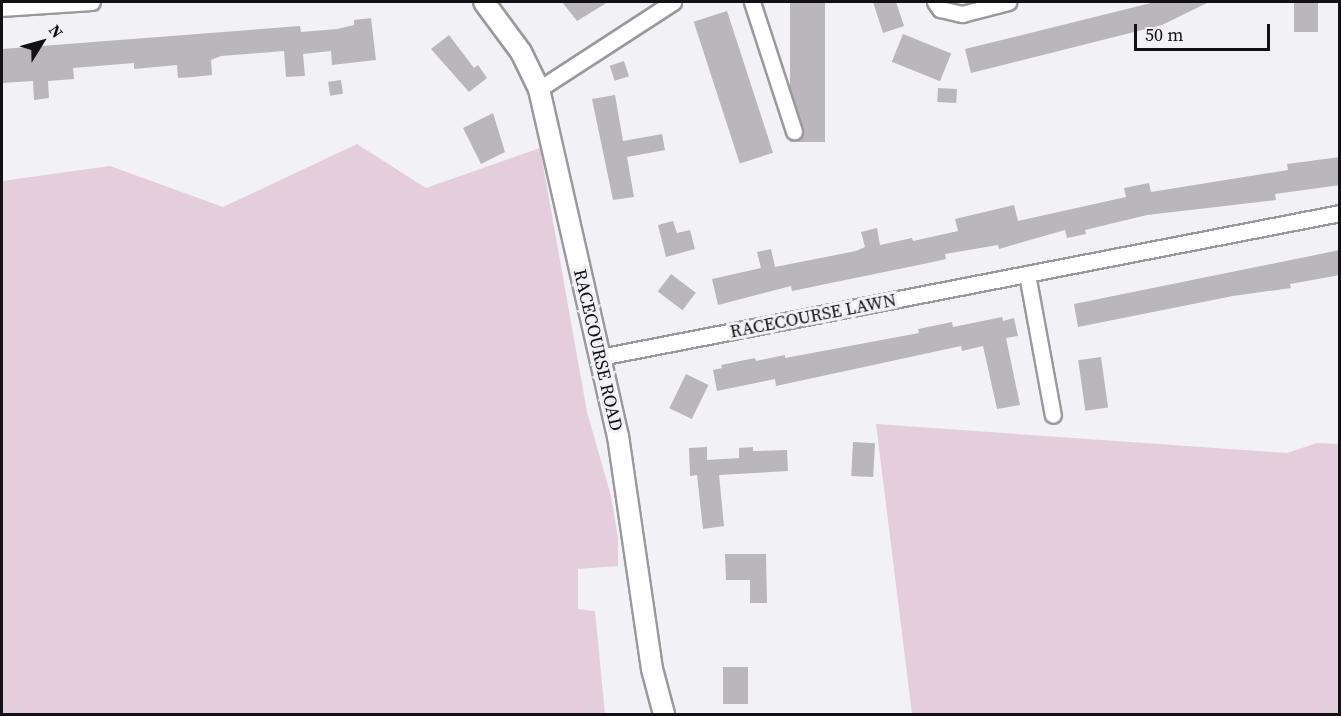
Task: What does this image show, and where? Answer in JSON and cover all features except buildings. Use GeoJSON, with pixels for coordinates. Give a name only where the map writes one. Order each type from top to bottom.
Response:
{"type":"FeatureCollection","features":[{"type":"Feature","properties":{"kind":"street"},"geometry":{"type":"LineString","coordinates":[[2,8],[92,2]]}},
{"type":"Feature","properties":{"kind":"street","name":"RACECOURSE ROAD"},"geometry":{"type":"LineString","coordinates":[[484,2],[521,52],[539,88],[631,505],[652,669],[664,714]]}},
{"type":"Feature","properties":{"kind":"street"},"geometry":{"type":"LineString","coordinates":[[539,88],[673,2]]}},
{"type":"Feature","properties":{"kind":"street"},"geometry":{"type":"LineString","coordinates":[[752,2],[794,131]]}},
{"type":"Feature","properties":{"kind":"street"},"geometry":{"type":"LineString","coordinates":[[935,2],[940,9],[962,14],[1008,2]]}},
{"type":"Feature","properties":{"kind":"street","name":"RACECOURSE LAWN"},"geometry":{"type":"LineString","coordinates":[[600,357],[1340,213]]}},
{"type":"Feature","properties":{"kind":"street"},"geometry":{"type":"LineString","coordinates":[[1027,274],[1053,415]]}},
{"type":"Feature","properties":{"kind":"shaded area"},"geometry":{"type":"Polygon","coordinates":[[[357,144],[426,188],[540,148],[587,412],[611,496],[618,538],[618,566],[578,569],[578,609],[595,611],[605,714],[2,714],[2,181],[110,166],[223,207],[357,144]]]}},
{"type":"Feature","properties":{"kind":"shaded area"},"geometry":{"type":"Polygon","coordinates":[[[876,424],[1287,453],[1317,443],[1339,444],[1339,714],[912,714],[876,424]]]}}]}
